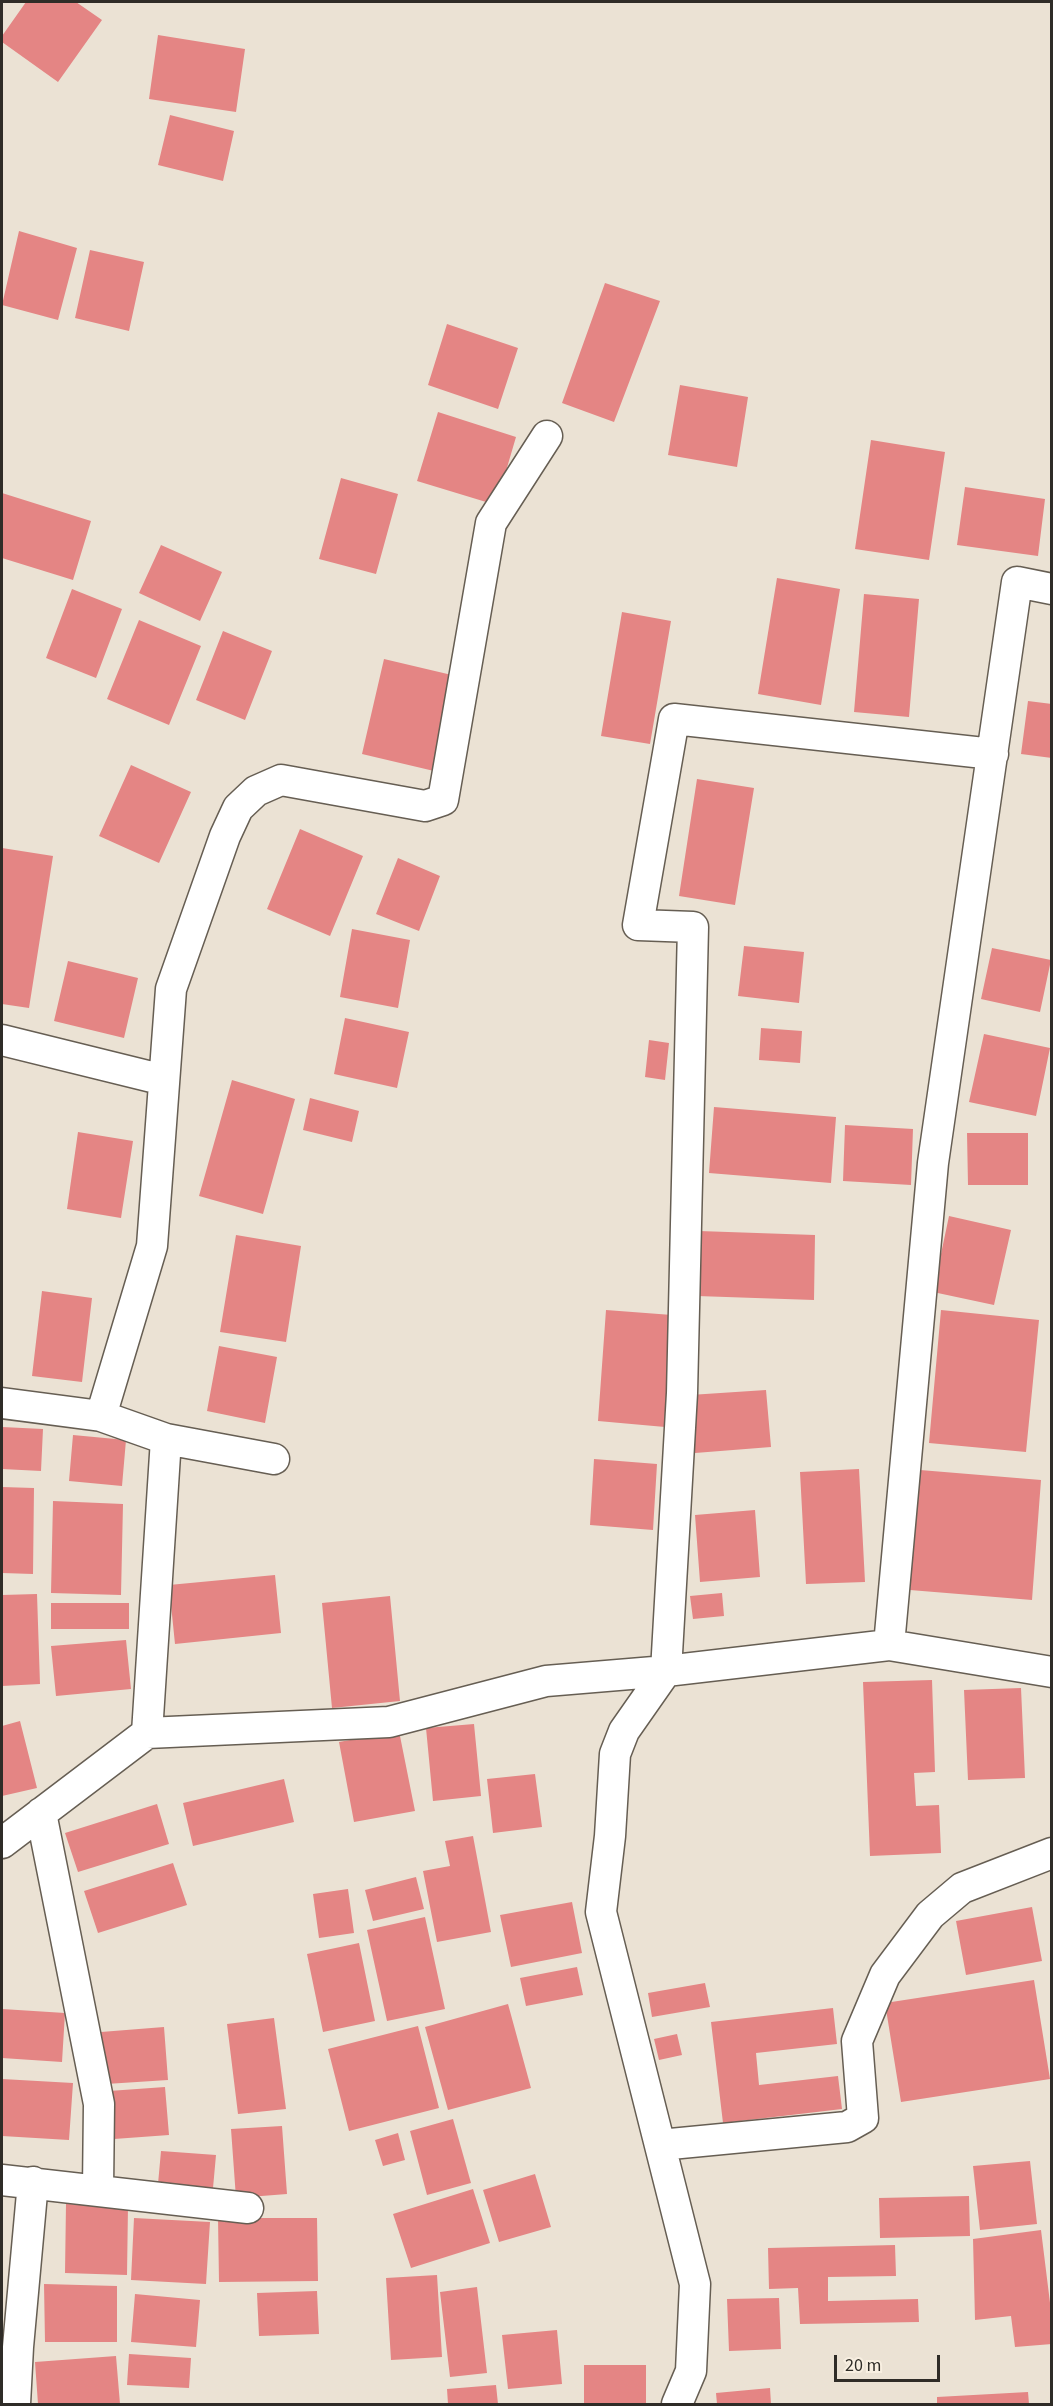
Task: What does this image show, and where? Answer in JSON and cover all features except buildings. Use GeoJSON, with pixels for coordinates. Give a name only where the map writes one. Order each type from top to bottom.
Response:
{"type":"FeatureCollection","features":[{"type":"Feature","properties":{"kind":"street"},"geometry":{"type":"LineString","coordinates":[[101,1416],[152,1246],[171,989],[225,836],[238,808],[256,791],[281,780],[425,806],[443,800],[491,522],[547,436]]}},
{"type":"Feature","properties":{"kind":"street"},"geometry":{"type":"LineString","coordinates":[[888,1645],[933,1163],[1017,582],[1052,589]]}},
{"type":"Feature","properties":{"kind":"street"},"geometry":{"type":"LineString","coordinates":[[677,2404],[690,2371],[695,2284],[601,1912],[610,1836],[615,1754],[624,1731],[666,1671],[682,1393],[693,927],[638,925],[674,719],[993,754]]}},
{"type":"Feature","properties":{"kind":"street"},"geometry":{"type":"LineString","coordinates":[[2,1040],[164,1080]]}},
{"type":"Feature","properties":{"kind":"street"},"geometry":{"type":"LineString","coordinates":[[2,1403],[101,1416],[166,1439],[274,1459]]}},
{"type":"Feature","properties":{"kind":"street"},"geometry":{"type":"LineString","coordinates":[[147,1733],[166,1439]]}},
{"type":"Feature","properties":{"kind":"street"},"geometry":{"type":"LineString","coordinates":[[2,1843],[147,1733],[389,1722],[546,1681],[666,1671],[888,1645],[1052,1672]]}},
{"type":"Feature","properties":{"kind":"street"},"geometry":{"type":"LineString","coordinates":[[40,1813],[99,2104],[98,2190]]}},
{"type":"Feature","properties":{"kind":"street"},"geometry":{"type":"LineString","coordinates":[[660,2145],[847,2127],[856,2123],[862,2118],[858,2041],[885,1976],[930,1915],[962,1888],[1052,1853]]}},
{"type":"Feature","properties":{"kind":"street"},"geometry":{"type":"LineString","coordinates":[[2,2180],[248,2208]]}},
{"type":"Feature","properties":{"kind":"street"},"geometry":{"type":"LineString","coordinates":[[15,2404],[10,2346],[33,2182]]}}]}
